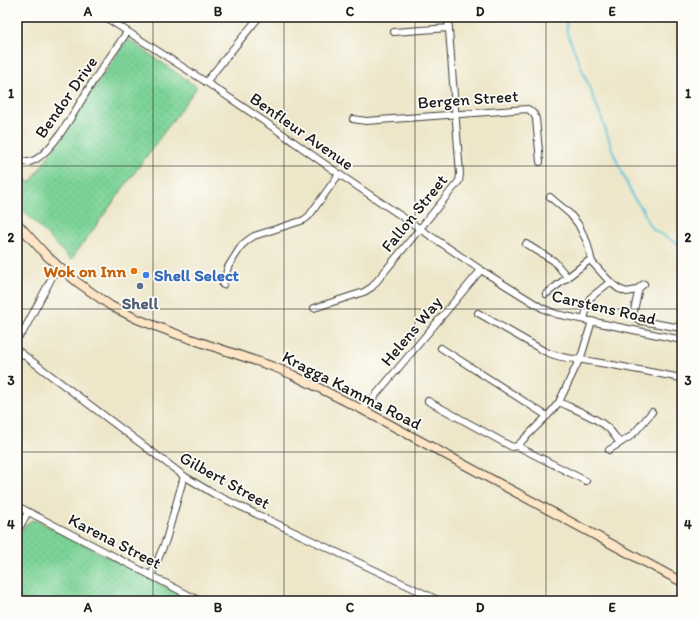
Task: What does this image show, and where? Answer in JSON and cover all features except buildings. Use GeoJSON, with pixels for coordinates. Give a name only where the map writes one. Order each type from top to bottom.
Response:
{"type":"FeatureCollection","features":[{"type":"Feature","properties":{"kind":"main road","name":"Kragga Kamma Road"},"geometry":{"type":"LineString","coordinates":[[17,223],[58,266],[77,282],[111,306],[137,319],[179,335],[274,367],[293,375],[363,410],[682,582]]}},
{"type":"Feature","properties":{"kind":"street","name":"Benfleur Avenue"},"geometry":{"type":"LineString","coordinates":[[105,17],[206,82],[481,270]]}},
{"type":"Feature","properties":{"kind":"street"},"geometry":{"type":"LineString","coordinates":[[206,82],[259,17]]}},
{"type":"Feature","properties":{"kind":"street","name":"Fallon Street"},"geometry":{"type":"LineString","coordinates":[[314,308],[364,292],[376,283],[460,178],[448,17]]}},
{"type":"Feature","properties":{"kind":"street"},"geometry":{"type":"LineString","coordinates":[[394,32],[449,28]]}},
{"type":"Feature","properties":{"kind":"street","name":"Bendor Drive"},"geometry":{"type":"LineString","coordinates":[[17,160],[29,162],[37,158],[61,133],[127,32]]}},
{"type":"Feature","properties":{"kind":"street","name":"Bergen Street"},"geometry":{"type":"LineString","coordinates":[[353,118],[366,121],[525,108],[530,110],[536,119],[540,162]]}},
{"type":"Feature","properties":{"kind":"street"},"geometry":{"type":"LineString","coordinates":[[223,285],[228,267],[244,242],[254,236],[304,220],[309,216],[339,174]]}},
{"type":"Feature","properties":{"kind":"street"},"geometry":{"type":"LineString","coordinates":[[550,197],[570,214],[578,224],[587,242],[591,259],[610,282],[624,292],[633,292],[644,284]]}},
{"type":"Feature","properties":{"kind":"street"},"geometry":{"type":"LineString","coordinates":[[526,244],[554,261],[568,278]]}},
{"type":"Feature","properties":{"kind":"street"},"geometry":{"type":"LineString","coordinates":[[546,294],[591,259]]}},
{"type":"Feature","properties":{"kind":"street"},"geometry":{"type":"LineString","coordinates":[[17,338],[23,332],[58,266]]}},
{"type":"Feature","properties":{"kind":"street","name":"Carstens Road"},"geometry":{"type":"LineString","coordinates":[[481,270],[550,312],[682,340]]}},
{"type":"Feature","properties":{"kind":"street","name":"Helens Way"},"geometry":{"type":"LineString","coordinates":[[363,410],[481,270]]}},
{"type":"Feature","properties":{"kind":"street"},"geometry":{"type":"LineString","coordinates":[[584,320],[590,298],[610,282]]}},
{"type":"Feature","properties":{"kind":"street"},"geometry":{"type":"LineString","coordinates":[[639,288],[633,315],[636,318],[642,321],[682,328]]}},
{"type":"Feature","properties":{"kind":"street"},"geometry":{"type":"LineString","coordinates":[[478,313],[552,355],[681,378]]}},
{"type":"Feature","properties":{"kind":"street"},"geometry":{"type":"LineString","coordinates":[[517,446],[559,402],[580,359],[586,344],[592,321]]}},
{"type":"Feature","properties":{"kind":"street"},"geometry":{"type":"LineString","coordinates":[[441,348],[547,416]]}},
{"type":"Feature","properties":{"kind":"street","name":"Gilbert Street"},"geometry":{"type":"LineString","coordinates":[[17,350],[184,476],[214,494],[440,601]]}},
{"type":"Feature","properties":{"kind":"street"},"geometry":{"type":"LineString","coordinates":[[428,401],[512,447],[517,446],[586,481]]}},
{"type":"Feature","properties":{"kind":"street"},"geometry":{"type":"LineString","coordinates":[[559,402],[599,422],[609,429],[620,443]]}},
{"type":"Feature","properties":{"kind":"street"},"geometry":{"type":"LineString","coordinates":[[609,450],[631,436],[652,412]]}},
{"type":"Feature","properties":{"kind":"street"},"geometry":{"type":"LineString","coordinates":[[151,576],[166,540],[184,476]]}},
{"type":"Feature","properties":{"kind":"street","name":"Karena Street"},"geometry":{"type":"LineString","coordinates":[[17,506],[200,601]]}},
{"type":"Feature","properties":{"kind":"street"},"geometry":{"type":"LineString","coordinates":[[17,532],[28,512]]}},
{"type":"Feature","properties":{"kind":"green space"},"geometry":{"type":"Polygon","coordinates":[[[128,39],[197,87],[71,260],[17,204],[17,170],[30,183],[128,39]]]}},
{"type":"Feature","properties":{"kind":"green space"},"geometry":{"type":"Polygon","coordinates":[[[32,520],[40,522],[193,601],[21,601],[17,587],[17,541],[25,525],[32,520]]]}},
{"type":"Feature","properties":{"kind":"waterway"},"geometry":{"type":"LineString","coordinates":[[566,17],[567,32],[602,119],[613,152],[633,197],[643,210],[648,223],[655,231],[682,246]]}},
{"type":"Feature","properties":{"kind":"place","name":"Wok on Inn"},"geometry":{"type":"Point","coordinates":[134,271]}},
{"type":"Feature","properties":{"kind":"place","name":"Shell Select"},"geometry":{"type":"Point","coordinates":[146,275]}},
{"type":"Feature","properties":{"kind":"place","name":"Shell"},"geometry":{"type":"Point","coordinates":[140,286]}}]}
